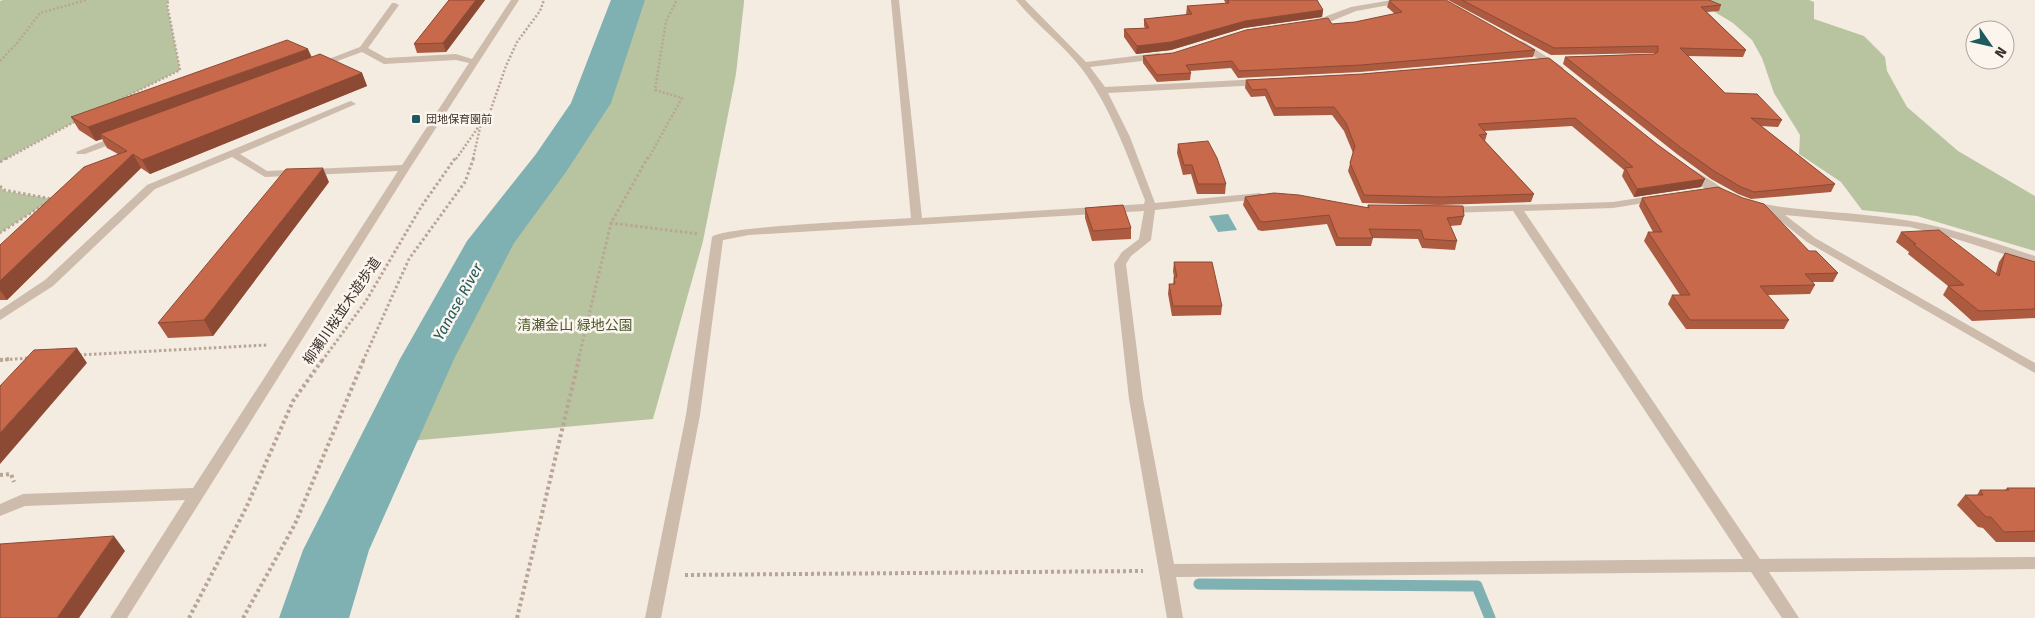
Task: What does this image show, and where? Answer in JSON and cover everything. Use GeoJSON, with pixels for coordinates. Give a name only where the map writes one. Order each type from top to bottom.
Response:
{"type":"FeatureCollection","features":[{"type":"Feature","properties":{"kind":"street"},"geometry":{"type":"LineString","coordinates":[[118,618],[405,168],[515,0]]}},
{"type":"Feature","properties":{"kind":"street"},"geometry":{"type":"LineString","coordinates":[[895,0],[917,221]]}},
{"type":"Feature","properties":{"kind":"street"},"geometry":{"type":"LineString","coordinates":[[1020,0],[1084,65],[1102,90],[1125,137],[1150,200],[1145,240],[1126,254],[1120,264],[1136,399],[1175,618]]}},
{"type":"Feature","properties":{"kind":"street"},"geometry":{"type":"LineString","coordinates":[[1306,24],[1324,22],[1354,8],[1406,0]]}},
{"type":"Feature","properties":{"kind":"street"},"geometry":{"type":"LineString","coordinates":[[309,69],[363,49],[395,5]]}},
{"type":"Feature","properties":{"kind":"street"},"geometry":{"type":"LineString","coordinates":[[1514,40],[1549,60],[1568,75]]}},
{"type":"Feature","properties":{"kind":"street"},"geometry":{"type":"LineString","coordinates":[[363,49],[384,61],[456,57],[474,62]]}},
{"type":"Feature","properties":{"kind":"street"},"geometry":{"type":"LineString","coordinates":[[1084,65],[1172,55]]}},
{"type":"Feature","properties":{"kind":"street"},"geometry":{"type":"LineString","coordinates":[[1530,62],[1568,59]]}},
{"type":"Feature","properties":{"kind":"street"},"geometry":{"type":"LineString","coordinates":[[1102,90],[1271,82]]}},
{"type":"Feature","properties":{"kind":"street"},"geometry":{"type":"LineString","coordinates":[[0,316],[50,283],[151,187],[351,104]]}},
{"type":"Feature","properties":{"kind":"street"},"geometry":{"type":"LineString","coordinates":[[81,152],[126,136]]}},
{"type":"Feature","properties":{"kind":"street"},"geometry":{"type":"LineString","coordinates":[[232,153],[265,174],[405,168]]}},
{"type":"Feature","properties":{"kind":"street"},"geometry":{"type":"LineString","coordinates":[[1684,167],[1715,190],[1741,201],[1774,211],[1876,219],[1909,224],[1938,230],[2035,260]]}},
{"type":"Feature","properties":{"kind":"street"},"geometry":{"type":"LineString","coordinates":[[1697,193],[1715,190]]}},
{"type":"Feature","properties":{"kind":"street"},"geometry":{"type":"LineString","coordinates":[[653,618],[693,415],[718,237],[749,232],[1149,207],[1270,197]]}},
{"type":"Feature","properties":{"kind":"street"},"geometry":{"type":"LineString","coordinates":[[1430,210],[1614,204],[1669,197]]}},
{"type":"Feature","properties":{"kind":"street"},"geometry":{"type":"LineString","coordinates":[[1516,208],[1791,618]]}},
{"type":"Feature","properties":{"kind":"street"},"geometry":{"type":"LineString","coordinates":[[1774,211],[1811,240],[2035,369]]}},
{"type":"Feature","properties":{"kind":"street"},"geometry":{"type":"LineString","coordinates":[[0,510],[22,500],[197,494]]}},
{"type":"Feature","properties":{"kind":"street"},"geometry":{"type":"LineString","coordinates":[[1168,571],[2035,564]]}},
{"type":"Feature","properties":{"kind":"path"},"geometry":{"type":"LineString","coordinates":[[0,61],[18,42],[40,13],[86,0]]}},
{"type":"Feature","properties":{"kind":"path"},"geometry":{"type":"LineString","coordinates":[[113,103],[180,70],[167,4],[169,0]]}},
{"type":"Feature","properties":{"kind":"path","name":"柳瀬川桜並木遊歩道"},"geometry":{"type":"LineString","coordinates":[[189,618],[246,508],[293,401],[366,301],[421,207],[490,110],[517,42],[540,11],[544,0]]}},
{"type":"Feature","properties":{"kind":"path"},"geometry":{"type":"LineString","coordinates":[[517,618],[612,223],[682,98],[654,90],[666,21],[677,0]]}},
{"type":"Feature","properties":{"kind":"path"},"geometry":{"type":"LineString","coordinates":[[0,162],[80,119]]}},
{"type":"Feature","properties":{"kind":"path"},"geometry":{"type":"LineString","coordinates":[[243,618],[295,524],[367,351],[409,259],[465,182],[476,152],[481,123]]}},
{"type":"Feature","properties":{"kind":"path"},"geometry":{"type":"LineString","coordinates":[[0,186],[4,190],[52,199],[0,233]]}},
{"type":"Feature","properties":{"kind":"path"},"geometry":{"type":"LineString","coordinates":[[612,223],[718,237]]}},
{"type":"Feature","properties":{"kind":"path"},"geometry":{"type":"LineString","coordinates":[[78,355],[293,343]]}},
{"type":"Feature","properties":{"kind":"path"},"geometry":{"type":"LineString","coordinates":[[0,360],[39,358]]}},
{"type":"Feature","properties":{"kind":"path"},"geometry":{"type":"LineString","coordinates":[[662,575],[1168,571]]}},
{"type":"Feature","properties":{"kind":"green space"},"geometry":{"type":"Polygon","coordinates":[[[169,0],[167,4],[180,70],[63,128],[0,162],[0,1],[169,0]]]}},
{"type":"Feature","properties":{"kind":"green space","name":"清瀬金山 緑地公園"},"geometry":{"type":"Polygon","coordinates":[[[630,0],[744,0],[736,74],[703,241],[653,419],[387,443],[591,103],[630,0]]]}},
{"type":"Feature","properties":{"kind":"green space"},"geometry":{"type":"Polygon","coordinates":[[[1695,0],[1809,0],[1814,2],[1814,19],[1864,36],[1885,57],[1887,71],[1907,107],[1958,151],[2035,196],[2035,251],[1917,216],[1862,210],[1841,182],[1799,154],[1800,135],[1774,93],[1762,58],[1752,40],[1733,23],[1695,0]]]}},
{"type":"Feature","properties":{"kind":"green space"},"geometry":{"type":"Polygon","coordinates":[[[0,186],[4,191],[52,199],[0,233],[0,186]]]}},
{"type":"Feature","properties":{"kind":"water"},"geometry":{"type":"Polygon","coordinates":[[[1228,214],[1237,230],[1218,232],[1209,216],[1228,214]]]}},
{"type":"Feature","properties":{"kind":"building"},"geometry":{"type":"Polygon","coordinates":[[[449,0],[476,0],[443,43],[414,44],[449,0]]]}},
{"type":"Feature","properties":{"kind":"building"},"geometry":{"type":"Polygon","coordinates":[[[1228,0],[1317,0],[1323,10],[1245,21],[1171,42],[1137,46],[1124,29],[1149,28],[1144,19],[1192,14],[1187,6],[1229,3],[1228,0]]]}},
{"type":"Feature","properties":{"kind":"building"},"geometry":{"type":"Polygon","coordinates":[[[1446,0],[1535,50],[1361,65],[1239,71],[1232,61],[1186,65],[1191,73],[1157,75],[1143,56],[1173,53],[1246,30],[1328,18],[1332,24],[1355,22],[1402,12],[1389,1],[1446,0]]]}},
{"type":"Feature","properties":{"kind":"building"},"geometry":{"type":"Polygon","coordinates":[[[1462,0],[1709,0],[1721,5],[1701,7],[1746,50],[1680,48],[1725,93],[1757,94],[1782,120],[1751,118],[1835,184],[1754,192],[1741,187],[1680,147],[1565,57],[1654,54],[1658,52],[1658,46],[1554,48],[1462,0]]]}},
{"type":"Feature","properties":{"kind":"building"},"geometry":{"type":"Polygon","coordinates":[[[287,40],[308,49],[88,127],[71,117],[287,40]]]}},
{"type":"Feature","properties":{"kind":"building"},"geometry":{"type":"Polygon","coordinates":[[[320,54],[362,73],[142,160],[133,154],[0,281],[0,245],[84,167],[127,151],[100,134],[320,54]]]}},
{"type":"Feature","properties":{"kind":"building"},"geometry":{"type":"Polygon","coordinates":[[[1549,58],[1658,145],[1705,179],[1637,189],[1625,168],[1633,167],[1575,118],[1478,124],[1487,134],[1479,135],[1534,194],[1441,197],[1364,195],[1350,163],[1355,146],[1346,123],[1334,107],[1275,108],[1266,89],[1252,90],[1246,80],[1362,74],[1549,58]]]}},
{"type":"Feature","properties":{"kind":"building"},"geometry":{"type":"Polygon","coordinates":[[[1208,141],[1217,158],[1226,184],[1198,184],[1192,165],[1184,165],[1178,144],[1208,141]]]}},
{"type":"Feature","properties":{"kind":"building"},"geometry":{"type":"Polygon","coordinates":[[[323,168],[204,320],[158,323],[286,169],[323,168]]]}},
{"type":"Feature","properties":{"kind":"building"},"geometry":{"type":"Polygon","coordinates":[[[1718,187],[1743,198],[1764,204],[1809,251],[1816,251],[1838,273],[1805,274],[1815,285],[1760,286],[1789,320],[1690,320],[1672,295],[1690,295],[1648,232],[1662,232],[1642,198],[1718,187]]]}},
{"type":"Feature","properties":{"kind":"building"},"geometry":{"type":"Polygon","coordinates":[[[1274,193],[1299,195],[1369,208],[1368,205],[1463,206],[1464,216],[1447,218],[1457,241],[1424,239],[1421,230],[1369,229],[1373,238],[1338,238],[1329,215],[1260,221],[1245,197],[1274,193]]]}},
{"type":"Feature","properties":{"kind":"building"},"geometry":{"type":"Polygon","coordinates":[[[1123,205],[1131,228],[1093,231],[1085,208],[1123,205]]]}},
{"type":"Feature","properties":{"kind":"building"},"geometry":{"type":"Polygon","coordinates":[[[1939,230],[1999,276],[2005,253],[2035,262],[2035,309],[1979,311],[1948,286],[1964,285],[1901,232],[1939,230]]]}},
{"type":"Feature","properties":{"kind":"building"},"geometry":{"type":"Polygon","coordinates":[[[1174,262],[1212,262],[1222,306],[1173,306],[1169,284],[1175,284],[1174,277],[1177,277],[1174,262]]]}},
{"type":"Feature","properties":{"kind":"building"},"geometry":{"type":"Polygon","coordinates":[[[77,348],[0,433],[0,386],[34,350],[77,348]]]}},
{"type":"Feature","properties":{"kind":"building"},"geometry":{"type":"Polygon","coordinates":[[[2007,488],[2035,488],[2035,531],[2004,532],[1991,517],[1986,517],[1965,495],[1983,495],[1980,490],[2009,490],[2007,488]]]}},
{"type":"Feature","properties":{"kind":"building"},"geometry":{"type":"Polygon","coordinates":[[[114,536],[57,618],[0,618],[0,544],[114,536]]]}},
{"type":"Feature","properties":{"kind":"waterway","name":"Yanase River"},"geometry":{"type":"LineString","coordinates":[[314,618],[336,550],[427,359],[491,241],[551,163],[591,103],[628,0]]}},
{"type":"Feature","properties":{"kind":"waterway"},"geometry":{"type":"LineString","coordinates":[[1199,584],[1477,586],[1490,618]]}},
{"type":"Feature","properties":{"kind":"place","name":"団地保育園前"},"geometry":{"type":"Point","coordinates":[416,119]}}]}
